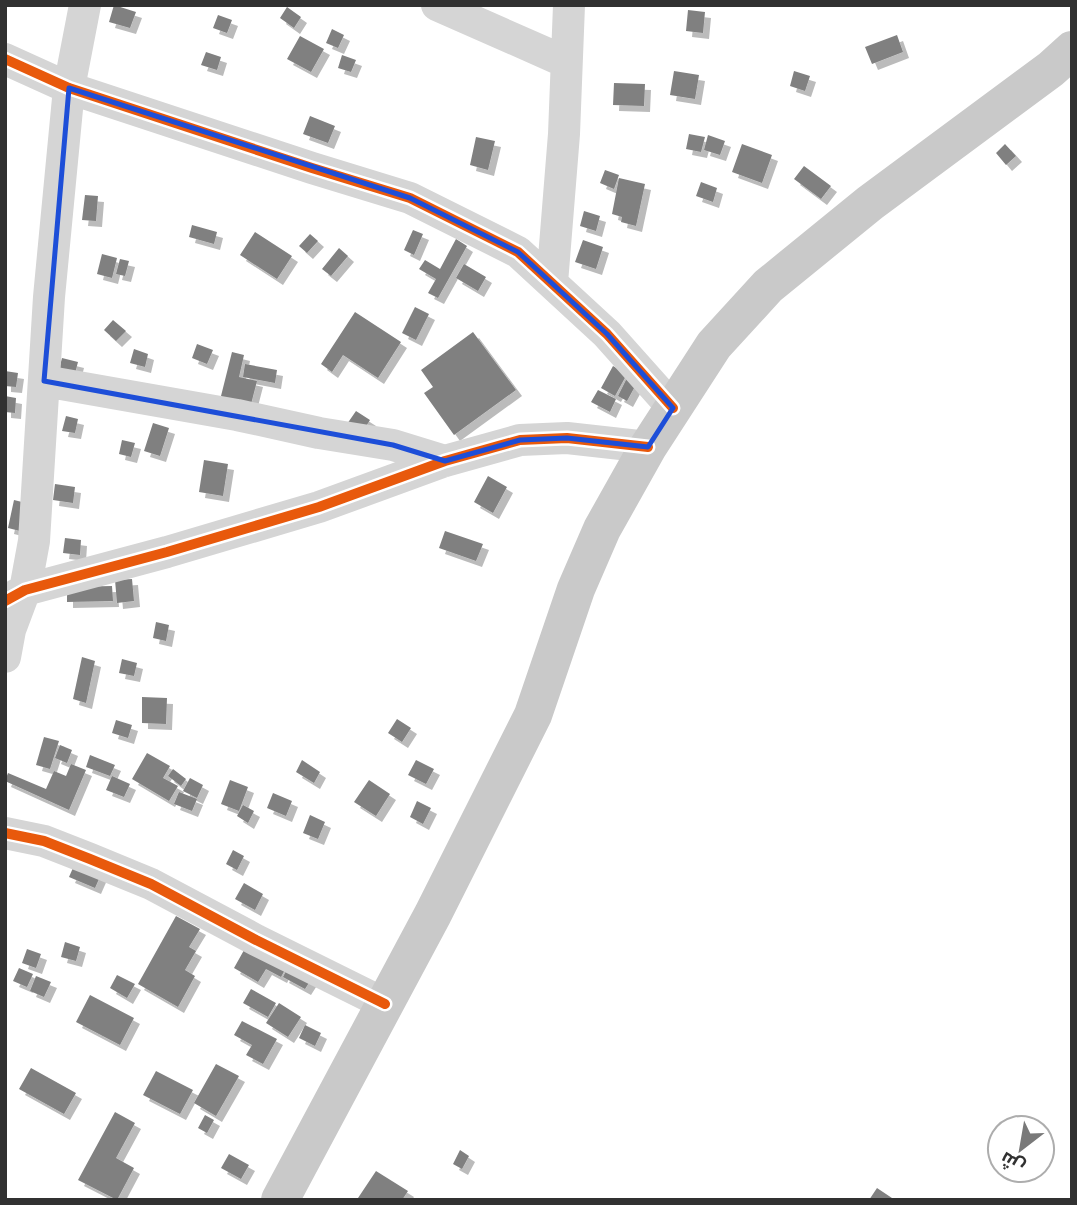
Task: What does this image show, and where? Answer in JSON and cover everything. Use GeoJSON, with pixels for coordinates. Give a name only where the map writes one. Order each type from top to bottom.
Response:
{"type":"FeatureCollection","features":[{"type":"Feature","properties":{"kind":"main road"},"geometry":{"type":"LineString","coordinates":[[281,1200],[433,914],[533,715],[576,589],[602,529],[648,447],[714,345],[768,286],[870,203],[1051,69],[1072,50]]}},
{"type":"Feature","properties":{"kind":"street"},"geometry":{"type":"LineString","coordinates":[[5,657],[15,595],[34,541],[49,297],[69,88],[85,5]]}},
{"type":"Feature","properties":{"kind":"street"},"geometry":{"type":"LineString","coordinates":[[437,5],[566,62]]}},
{"type":"Feature","properties":{"kind":"street"},"geometry":{"type":"LineString","coordinates":[[552,283],[564,134],[569,5]]}},
{"type":"Feature","properties":{"kind":"street"},"geometry":{"type":"LineString","coordinates":[[8,63],[69,88],[410,198],[518,252],[607,334],[673,408]]}},
{"type":"Feature","properties":{"kind":"street"},"geometry":{"type":"LineString","coordinates":[[44,382],[237,415],[393,446],[445,461]]}},
{"type":"Feature","properties":{"kind":"street"},"geometry":{"type":"LineString","coordinates":[[15,595],[319,507],[445,461],[520,440],[567,438],[648,447]]}},
{"type":"Feature","properties":{"kind":"street"},"geometry":{"type":"LineString","coordinates":[[5,833],[44,841],[151,884],[256,940],[386,1004]]}},
{"type":"Feature","properties":{"kind":"highlighted area"},"geometry":{"type":"Polygon","coordinates":[[[69,88],[410,198],[518,252],[607,334],[673,408],[648,447],[567,438],[520,440],[445,461],[393,445],[44,381],[69,88]]]}},
{"type":"Feature","properties":{"kind":"building"},"geometry":{"type":"Polygon","coordinates":[[[114,5],[136,12],[130,28],[109,22],[114,5]]]}},
{"type":"Feature","properties":{"kind":"building"},"geometry":{"type":"Polygon","coordinates":[[[287,7],[301,17],[294,28],[280,18],[287,7]]]}},
{"type":"Feature","properties":{"kind":"building"},"geometry":{"type":"Polygon","coordinates":[[[688,10],[705,12],[703,33],[686,31],[688,10]]]}},
{"type":"Feature","properties":{"kind":"building"},"geometry":{"type":"Polygon","coordinates":[[[218,15],[232,20],[227,33],[213,28],[218,15]]]}},
{"type":"Feature","properties":{"kind":"building"},"geometry":{"type":"Polygon","coordinates":[[[332,29],[344,35],[338,48],[326,43],[332,29]]]}},
{"type":"Feature","properties":{"kind":"building"},"geometry":{"type":"Polygon","coordinates":[[[897,35],[903,52],[872,64],[865,47],[897,35]]]}},
{"type":"Feature","properties":{"kind":"building"},"geometry":{"type":"Polygon","coordinates":[[[300,36],[324,49],[311,72],[287,59],[300,36]]]}},
{"type":"Feature","properties":{"kind":"building"},"geometry":{"type":"Polygon","coordinates":[[[206,52],[221,57],[217,70],[201,65],[206,52]]]}},
{"type":"Feature","properties":{"kind":"building"},"geometry":{"type":"Polygon","coordinates":[[[342,55],[356,60],[351,72],[338,68],[342,55]]]}},
{"type":"Feature","properties":{"kind":"building"},"geometry":{"type":"Polygon","coordinates":[[[674,71],[699,75],[695,99],[670,95],[674,71]]]}},
{"type":"Feature","properties":{"kind":"building"},"geometry":{"type":"Polygon","coordinates":[[[794,71],[810,76],[805,91],[790,86],[794,71]]]}},
{"type":"Feature","properties":{"kind":"building"},"geometry":{"type":"Polygon","coordinates":[[[614,83],[645,84],[644,106],[613,105],[614,83]]]}},
{"type":"Feature","properties":{"kind":"building"},"geometry":{"type":"Polygon","coordinates":[[[310,116],[335,126],[328,143],[303,134],[310,116]]]}},
{"type":"Feature","properties":{"kind":"building"},"geometry":{"type":"Polygon","coordinates":[[[689,134],[705,137],[701,152],[686,149],[689,134]]]}},
{"type":"Feature","properties":{"kind":"building"},"geometry":{"type":"Polygon","coordinates":[[[708,135],[725,141],[720,155],[704,150],[708,135]]]}},
{"type":"Feature","properties":{"kind":"building"},"geometry":{"type":"Polygon","coordinates":[[[476,137],[495,141],[488,170],[470,165],[476,137]]]}},
{"type":"Feature","properties":{"kind":"building"},"geometry":{"type":"Polygon","coordinates":[[[742,144],[772,155],[762,183],[732,172],[742,144]]]}},
{"type":"Feature","properties":{"kind":"building"},"geometry":{"type":"Polygon","coordinates":[[[1005,144],[1016,156],[1006,165],[996,153],[1005,144]]]}},
{"type":"Feature","properties":{"kind":"building"},"geometry":{"type":"Polygon","coordinates":[[[804,166],[831,186],[821,199],[794,179],[804,166]]]}},
{"type":"Feature","properties":{"kind":"building"},"geometry":{"type":"Polygon","coordinates":[[[605,170],[619,175],[614,189],[600,183],[605,170]]]}},
{"type":"Feature","properties":{"kind":"building"},"geometry":{"type":"Polygon","coordinates":[[[619,178],[645,184],[636,226],[621,222],[622,217],[612,214],[619,178]]]}},
{"type":"Feature","properties":{"kind":"building"},"geometry":{"type":"Polygon","coordinates":[[[701,182],[717,188],[713,202],[696,196],[701,182]]]}},
{"type":"Feature","properties":{"kind":"building"},"geometry":{"type":"Polygon","coordinates":[[[85,195],[98,196],[96,221],[82,220],[85,195]]]}},
{"type":"Feature","properties":{"kind":"building"},"geometry":{"type":"Polygon","coordinates":[[[584,211],[600,216],[596,231],[580,226],[584,211]]]}},
{"type":"Feature","properties":{"kind":"building"},"geometry":{"type":"Polygon","coordinates":[[[192,225],[217,232],[214,244],[189,237],[192,225]]]}},
{"type":"Feature","properties":{"kind":"building"},"geometry":{"type":"Polygon","coordinates":[[[413,230],[423,234],[414,255],[404,250],[413,230]]]}},
{"type":"Feature","properties":{"kind":"building"},"geometry":{"type":"Polygon","coordinates":[[[255,232],[292,256],[277,279],[240,255],[255,232]]]}},
{"type":"Feature","properties":{"kind":"building"},"geometry":{"type":"Polygon","coordinates":[[[310,234],[318,241],[307,253],[299,246],[310,234]]]}},
{"type":"Feature","properties":{"kind":"building"},"geometry":{"type":"Polygon","coordinates":[[[456,239],[467,246],[438,298],[428,293],[436,279],[419,269],[425,260],[440,269],[456,239]]]}},
{"type":"Feature","properties":{"kind":"building"},"geometry":{"type":"Polygon","coordinates":[[[583,240],[603,247],[596,269],[575,262],[583,240]]]}},
{"type":"Feature","properties":{"kind":"building"},"geometry":{"type":"Polygon","coordinates":[[[339,248],[348,256],[331,276],[322,269],[339,248]]]}},
{"type":"Feature","properties":{"kind":"building"},"geometry":{"type":"Polygon","coordinates":[[[102,254],[117,258],[112,278],[97,274],[102,254]]]}},
{"type":"Feature","properties":{"kind":"building"},"geometry":{"type":"Polygon","coordinates":[[[120,259],[129,261],[125,276],[116,274],[120,259]]]}},
{"type":"Feature","properties":{"kind":"building"},"geometry":{"type":"Polygon","coordinates":[[[464,264],[486,277],[478,291],[456,278],[464,264]]]}},
{"type":"Feature","properties":{"kind":"building"},"geometry":{"type":"Polygon","coordinates":[[[415,307],[429,314],[416,340],[402,333],[415,307]]]}},
{"type":"Feature","properties":{"kind":"building"},"geometry":{"type":"Polygon","coordinates":[[[355,312],[401,342],[378,378],[343,355],[332,372],[321,364],[355,312]]]}},
{"type":"Feature","properties":{"kind":"building"},"geometry":{"type":"Polygon","coordinates":[[[113,320],[126,331],[116,341],[104,330],[113,320]]]}},
{"type":"Feature","properties":{"kind":"building"},"geometry":{"type":"Polygon","coordinates":[[[473,332],[516,390],[454,435],[424,393],[433,387],[421,370],[473,332]]]}},
{"type":"Feature","properties":{"kind":"building"},"geometry":{"type":"Polygon","coordinates":[[[197,344],[213,350],[207,364],[192,358],[197,344]]]}},
{"type":"Feature","properties":{"kind":"building"},"geometry":{"type":"Polygon","coordinates":[[[134,349],[148,354],[145,367],[130,363],[134,349]]]}},
{"type":"Feature","properties":{"kind":"building"},"geometry":{"type":"Polygon","coordinates":[[[232,352],[244,355],[239,377],[257,381],[250,408],[220,400],[232,352]]]}},
{"type":"Feature","properties":{"kind":"building"},"geometry":{"type":"Polygon","coordinates":[[[62,358],[78,362],[74,377],[58,373],[62,358]]]}},
{"type":"Feature","properties":{"kind":"building"},"geometry":{"type":"Polygon","coordinates":[[[245,364],[277,370],[275,383],[243,377],[245,364]]]}},
{"type":"Feature","properties":{"kind":"building"},"geometry":{"type":"Polygon","coordinates":[[[613,366],[627,374],[615,396],[601,388],[613,366]]]}},
{"type":"Feature","properties":{"kind":"building"},"geometry":{"type":"Polygon","coordinates":[[[5,371],[18,373],[16,387],[5,386],[5,371]]]}},
{"type":"Feature","properties":{"kind":"building"},"geometry":{"type":"Polygon","coordinates":[[[629,374],[639,379],[627,401],[618,396],[629,374]]]}},
{"type":"Feature","properties":{"kind":"building"},"geometry":{"type":"Polygon","coordinates":[[[598,390],[616,399],[610,412],[591,402],[598,390]]]}},
{"type":"Feature","properties":{"kind":"building"},"geometry":{"type":"Polygon","coordinates":[[[5,396],[16,398],[15,413],[5,412],[5,396]]]}},
{"type":"Feature","properties":{"kind":"building"},"geometry":{"type":"Polygon","coordinates":[[[356,411],[370,420],[361,434],[347,424],[356,411]]]}},
{"type":"Feature","properties":{"kind":"building"},"geometry":{"type":"Polygon","coordinates":[[[66,416],[78,419],[75,433],[62,431],[66,416]]]}},
{"type":"Feature","properties":{"kind":"building"},"geometry":{"type":"Polygon","coordinates":[[[153,423],[169,428],[160,456],[144,451],[153,423]]]}},
{"type":"Feature","properties":{"kind":"building"},"geometry":{"type":"Polygon","coordinates":[[[122,440],[135,443],[131,457],[119,454],[122,440]]]}},
{"type":"Feature","properties":{"kind":"building"},"geometry":{"type":"Polygon","coordinates":[[[204,460],[228,464],[223,496],[199,492],[204,460]]]}},
{"type":"Feature","properties":{"kind":"building"},"geometry":{"type":"Polygon","coordinates":[[[488,476],[507,487],[493,513],[474,502],[488,476]]]}},
{"type":"Feature","properties":{"kind":"building"},"geometry":{"type":"Polygon","coordinates":[[[55,484],[75,487],[73,503],[53,500],[55,484]]]}},
{"type":"Feature","properties":{"kind":"building"},"geometry":{"type":"Polygon","coordinates":[[[14,500],[30,504],[24,532],[8,528],[14,500]]]}},
{"type":"Feature","properties":{"kind":"building"},"geometry":{"type":"Polygon","coordinates":[[[445,531],[483,544],[476,561],[439,548],[445,531]]]}},
{"type":"Feature","properties":{"kind":"building"},"geometry":{"type":"Polygon","coordinates":[[[65,538],[81,540],[80,555],[63,553],[65,538]]]}},
{"type":"Feature","properties":{"kind":"building"},"geometry":{"type":"Polygon","coordinates":[[[132,579],[134,601],[117,603],[115,580],[132,579]]]}},
{"type":"Feature","properties":{"kind":"building"},"geometry":{"type":"Polygon","coordinates":[[[112,586],[113,601],[67,602],[67,587],[112,586]]]}},
{"type":"Feature","properties":{"kind":"building"},"geometry":{"type":"Polygon","coordinates":[[[156,622],[169,625],[166,641],[153,638],[156,622]]]}},
{"type":"Feature","properties":{"kind":"building"},"geometry":{"type":"Polygon","coordinates":[[[82,657],[95,661],[86,703],[73,699],[82,657]]]}},
{"type":"Feature","properties":{"kind":"building"},"geometry":{"type":"Polygon","coordinates":[[[122,659],[137,663],[134,676],[119,673],[122,659]]]}},
{"type":"Feature","properties":{"kind":"building"},"geometry":{"type":"Polygon","coordinates":[[[142,697],[167,698],[166,724],[142,723],[142,697]]]}},
{"type":"Feature","properties":{"kind":"building"},"geometry":{"type":"Polygon","coordinates":[[[397,719],[411,728],[402,742],[388,733],[397,719]]]}},
{"type":"Feature","properties":{"kind":"building"},"geometry":{"type":"Polygon","coordinates":[[[116,720],[132,725],[128,738],[112,733],[116,720]]]}},
{"type":"Feature","properties":{"kind":"building"},"geometry":{"type":"Polygon","coordinates":[[[44,737],[59,741],[50,769],[36,765],[44,737]]]}},
{"type":"Feature","properties":{"kind":"building"},"geometry":{"type":"Polygon","coordinates":[[[60,745],[72,750],[67,763],[55,758],[60,745]]]}},
{"type":"Feature","properties":{"kind":"building"},"geometry":{"type":"Polygon","coordinates":[[[147,753],[170,766],[163,778],[178,786],[169,801],[132,779],[147,753]]]}},
{"type":"Feature","properties":{"kind":"building"},"geometry":{"type":"Polygon","coordinates":[[[90,755],[115,765],[110,776],[86,767],[90,755]]]}},
{"type":"Feature","properties":{"kind":"building"},"geometry":{"type":"Polygon","coordinates":[[[302,760],[320,772],[314,783],[296,772],[302,760]]]}},
{"type":"Feature","properties":{"kind":"building"},"geometry":{"type":"Polygon","coordinates":[[[416,760],[434,769],[426,784],[408,775],[416,760]]]}},
{"type":"Feature","properties":{"kind":"building"},"geometry":{"type":"Polygon","coordinates":[[[71,764],[86,770],[69,810],[5,781],[8,773],[46,789],[54,771],[66,776],[71,764]]]}},
{"type":"Feature","properties":{"kind":"building"},"geometry":{"type":"Polygon","coordinates":[[[173,769],[186,779],[181,786],[168,776],[173,769]]]}},
{"type":"Feature","properties":{"kind":"building"},"geometry":{"type":"Polygon","coordinates":[[[112,776],[130,784],[124,797],[106,790],[112,776]]]}},
{"type":"Feature","properties":{"kind":"building"},"geometry":{"type":"Polygon","coordinates":[[[190,778],[203,785],[197,798],[183,791],[190,778]]]}},
{"type":"Feature","properties":{"kind":"building"},"geometry":{"type":"Polygon","coordinates":[[[230,780],[248,787],[239,811],[221,804],[230,780]]]}},
{"type":"Feature","properties":{"kind":"building"},"geometry":{"type":"Polygon","coordinates":[[[369,780],[390,794],[376,816],[354,802],[369,780]]]}},
{"type":"Feature","properties":{"kind":"building"},"geometry":{"type":"Polygon","coordinates":[[[179,792],[197,799],[192,811],[174,804],[179,792]]]}},
{"type":"Feature","properties":{"kind":"building"},"geometry":{"type":"Polygon","coordinates":[[[273,793],[292,801],[286,816],[267,808],[273,793]]]}},
{"type":"Feature","properties":{"kind":"building"},"geometry":{"type":"Polygon","coordinates":[[[417,801],[431,808],[423,824],[410,817],[417,801]]]}},
{"type":"Feature","properties":{"kind":"building"},"geometry":{"type":"Polygon","coordinates":[[[243,805],[254,811],[248,823],[237,816],[243,805]]]}},
{"type":"Feature","properties":{"kind":"building"},"geometry":{"type":"Polygon","coordinates":[[[310,815],[325,822],[318,839],[303,833],[310,815]]]}},
{"type":"Feature","properties":{"kind":"building"},"geometry":{"type":"Polygon","coordinates":[[[233,850],[244,856],[237,870],[226,864],[233,850]]]}},
{"type":"Feature","properties":{"kind":"building"},"geometry":{"type":"Polygon","coordinates":[[[76,861],[102,872],[95,888],[69,877],[76,861]]]}},
{"type":"Feature","properties":{"kind":"building"},"geometry":{"type":"Polygon","coordinates":[[[244,883],[263,894],[255,910],[235,899],[244,883]]]}},
{"type":"Feature","properties":{"kind":"building"},"geometry":{"type":"Polygon","coordinates":[[[176,916],[200,929],[189,947],[196,951],[185,970],[195,976],[178,1007],[138,984],[176,916]]]}},
{"type":"Feature","properties":{"kind":"building"},"geometry":{"type":"Polygon","coordinates":[[[65,942],[80,947],[76,961],[61,957],[65,942]]]}},
{"type":"Feature","properties":{"kind":"building"},"geometry":{"type":"Polygon","coordinates":[[[248,943],[287,966],[281,977],[266,969],[258,982],[234,968],[248,943]]]}},
{"type":"Feature","properties":{"kind":"building"},"geometry":{"type":"Polygon","coordinates":[[[27,949],[41,954],[36,968],[22,963],[27,949]]]}},
{"type":"Feature","properties":{"kind":"building"},"geometry":{"type":"Polygon","coordinates":[[[289,965],[312,978],[305,989],[283,977],[289,965]]]}},
{"type":"Feature","properties":{"kind":"building"},"geometry":{"type":"Polygon","coordinates":[[[19,968],[33,974],[27,987],[13,981],[19,968]]]}},
{"type":"Feature","properties":{"kind":"building"},"geometry":{"type":"Polygon","coordinates":[[[117,975],[135,984],[127,998],[110,988],[117,975]]]}},
{"type":"Feature","properties":{"kind":"building"},"geometry":{"type":"Polygon","coordinates":[[[36,976],[51,982],[44,997],[30,991],[36,976]]]}},
{"type":"Feature","properties":{"kind":"building"},"geometry":{"type":"Polygon","coordinates":[[[251,989],[276,1003],[268,1017],[243,1003],[251,989]]]}},
{"type":"Feature","properties":{"kind":"building"},"geometry":{"type":"Polygon","coordinates":[[[90,995],[134,1018],[120,1045],[76,1022],[90,995]]]}},
{"type":"Feature","properties":{"kind":"building"},"geometry":{"type":"Polygon","coordinates":[[[279,1003],[301,1017],[288,1037],[266,1023],[279,1003]]]}},
{"type":"Feature","properties":{"kind":"building"},"geometry":{"type":"Polygon","coordinates":[[[242,1021],[277,1039],[263,1064],[246,1055],[252,1045],[234,1035],[242,1021]]]}},
{"type":"Feature","properties":{"kind":"building"},"geometry":{"type":"Polygon","coordinates":[[[305,1025],[321,1033],[315,1046],[299,1038],[305,1025]]]}},
{"type":"Feature","properties":{"kind":"building"},"geometry":{"type":"Polygon","coordinates":[[[216,1064],[239,1076],[216,1116],[194,1103],[216,1064]]]}},
{"type":"Feature","properties":{"kind":"building"},"geometry":{"type":"Polygon","coordinates":[[[31,1068],[76,1093],[64,1114],[19,1089],[31,1068]]]}},
{"type":"Feature","properties":{"kind":"building"},"geometry":{"type":"Polygon","coordinates":[[[156,1071],[193,1090],[180,1114],[143,1095],[156,1071]]]}},
{"type":"Feature","properties":{"kind":"building"},"geometry":{"type":"Polygon","coordinates":[[[115,1112],[135,1123],[116,1158],[134,1168],[117,1200],[78,1180],[115,1112]]]}},
{"type":"Feature","properties":{"kind":"building"},"geometry":{"type":"Polygon","coordinates":[[[205,1115],[214,1120],[207,1133],[198,1128],[205,1115]]]}},
{"type":"Feature","properties":{"kind":"building"},"geometry":{"type":"Polygon","coordinates":[[[460,1150],[469,1156],[462,1169],[453,1164],[460,1150]]]}},
{"type":"Feature","properties":{"kind":"building"},"geometry":{"type":"Polygon","coordinates":[[[229,1154],[249,1165],[241,1179],[221,1168],[229,1154]]]}},
{"type":"Feature","properties":{"kind":"building"},"geometry":{"type":"Polygon","coordinates":[[[376,1171],[408,1191],[402,1200],[358,1198],[376,1171]]]}},
{"type":"Feature","properties":{"kind":"building"},"geometry":{"type":"Polygon","coordinates":[[[877,1188],[895,1200],[869,1200],[877,1188]]]}},
{"type":"Feature","properties":{"kind":"cycle path"},"geometry":{"type":"LineString","coordinates":[[5,59],[69,88],[410,198],[518,252],[607,334],[673,408]]}},
{"type":"Feature","properties":{"kind":"cycle path"},"geometry":{"type":"LineString","coordinates":[[5,601],[25,590],[319,507],[445,461],[520,440],[567,438],[648,447]]}},
{"type":"Feature","properties":{"kind":"cycle path"},"geometry":{"type":"LineString","coordinates":[[5,833],[44,841],[151,884],[385,1004]]}}]}
